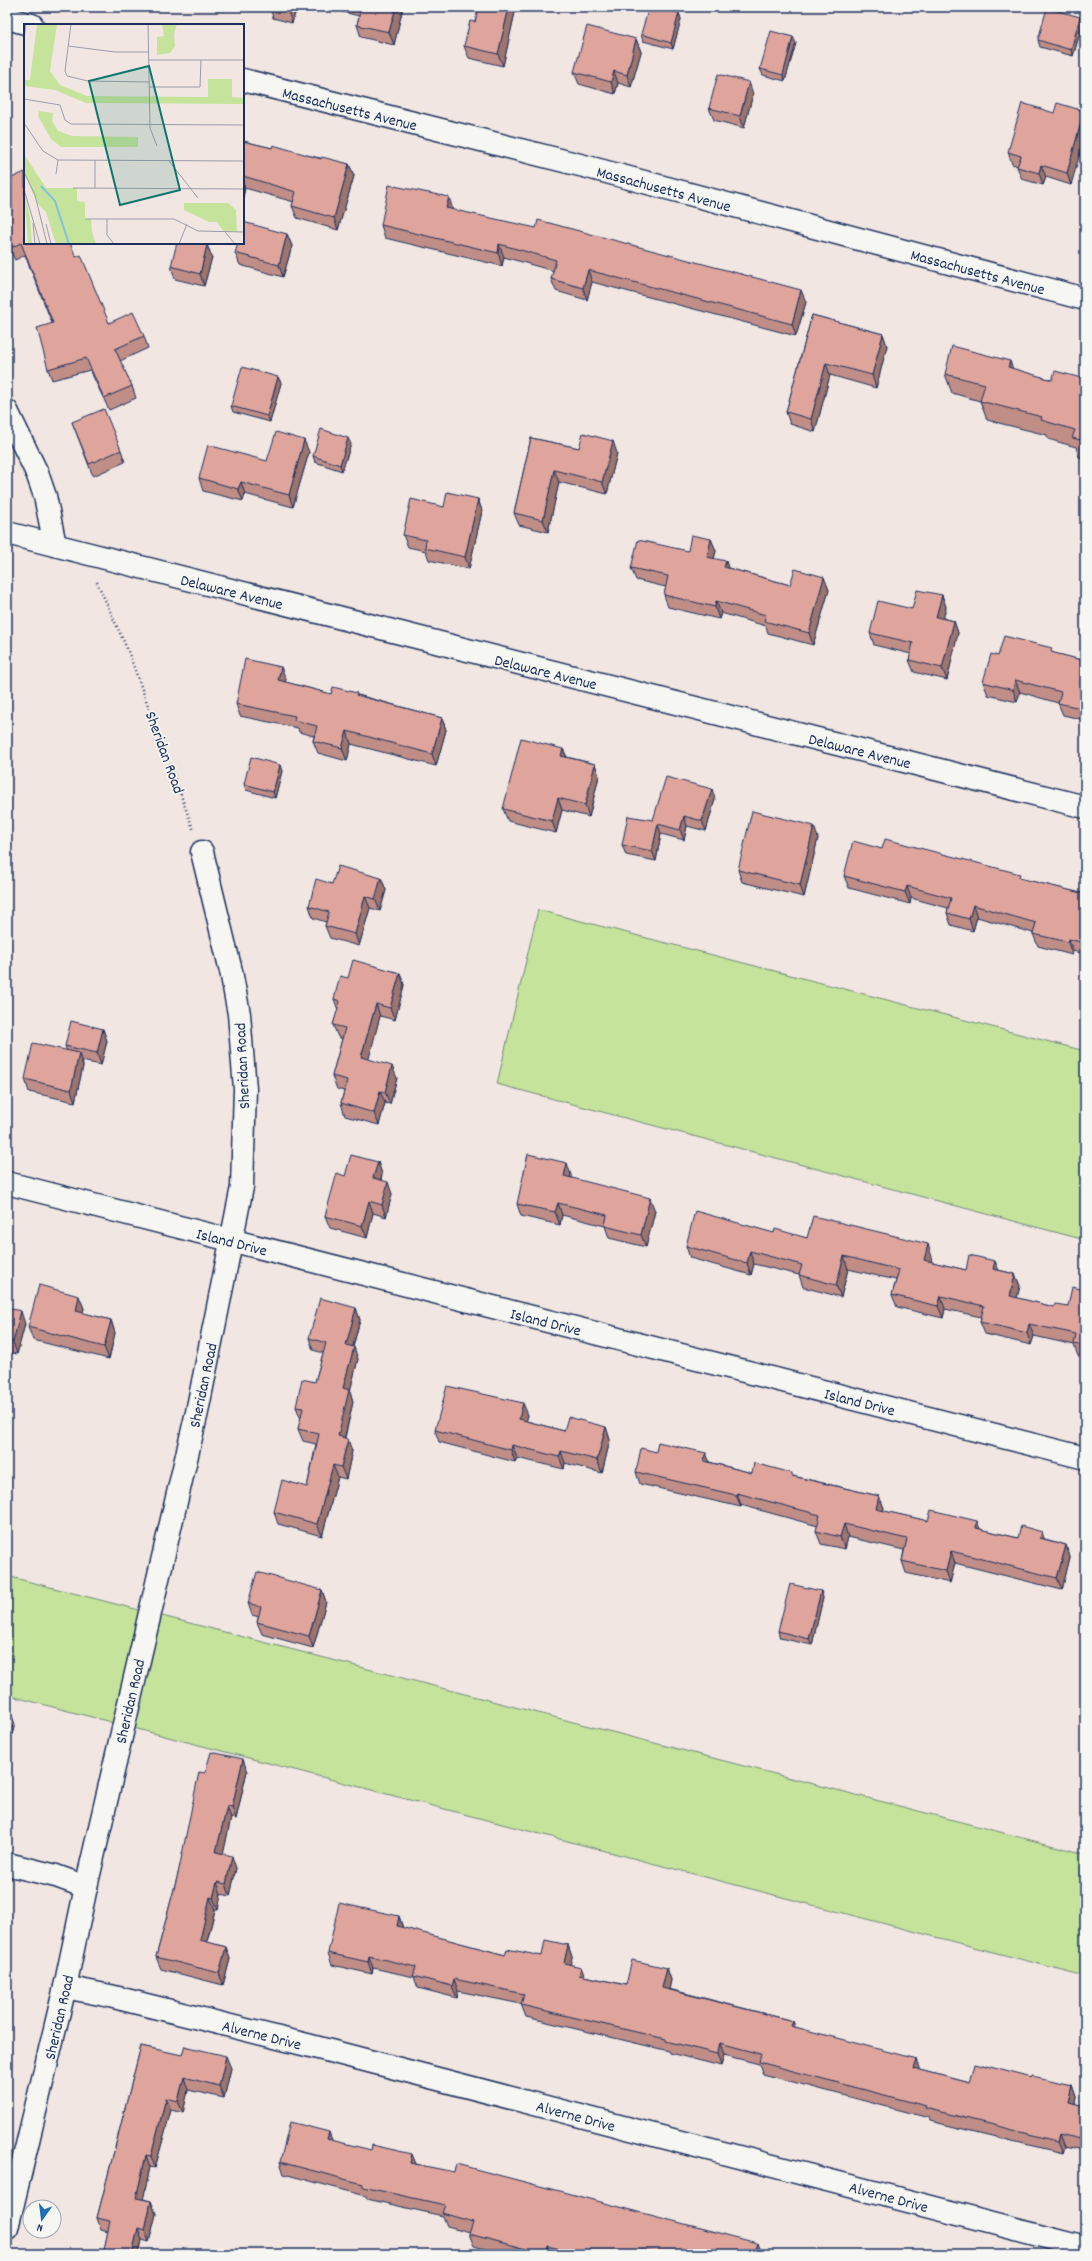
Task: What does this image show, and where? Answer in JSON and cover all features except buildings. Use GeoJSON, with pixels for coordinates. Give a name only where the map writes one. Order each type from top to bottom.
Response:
{"type":"FeatureCollection","features":[{"type":"Feature","properties":{"kind":"street"},"geometry":{"type":"LineString","coordinates":[[7,18],[28,24]]}},
{"type":"Feature","properties":{"kind":"street","name":"Massachusetts Avenue"},"geometry":{"type":"LineString","coordinates":[[244,80],[592,168],[1085,299]]}},
{"type":"Feature","properties":{"kind":"street"},"geometry":{"type":"LineString","coordinates":[[7,411],[37,473],[45,496],[55,545]]}},
{"type":"Feature","properties":{"kind":"street","name":"Delaware Avenue"},"geometry":{"type":"LineString","coordinates":[[7,533],[1085,807]]}},
{"type":"Feature","properties":{"kind":"street","name":"Sheridan Road"},"geometry":{"type":"LineString","coordinates":[[7,2228],[65,1987],[86,1887],[197,1412],[242,1187],[244,1089],[239,1014],[231,971],[202,852]]}},
{"type":"Feature","properties":{"kind":"street","name":"Island Drive"},"geometry":{"type":"LineString","coordinates":[[7,1183],[1085,1458]]}},
{"type":"Feature","properties":{"kind":"street"},"geometry":{"type":"LineString","coordinates":[[7,1864],[56,1876],[86,1887]]}},
{"type":"Feature","properties":{"kind":"street","name":"Alverne Drive"},"geometry":{"type":"LineString","coordinates":[[65,1987],[110,1996],[292,2041],[1085,2247]]}},
{"type":"Feature","properties":{"kind":"path","name":"Sheridan Road"},"geometry":{"type":"LineString","coordinates":[[82,552],[107,600],[128,651],[202,852]]}},
{"type":"Feature","properties":{"kind":"green space"},"geometry":{"type":"Polygon","coordinates":[[[538,910],[1085,1051],[1085,1240],[497,1084],[538,910]]]}},
{"type":"Feature","properties":{"kind":"green space"},"geometry":{"type":"Polygon","coordinates":[[[7,1576],[1085,1854],[1085,1976],[7,1695],[7,1576]]]}}]}
